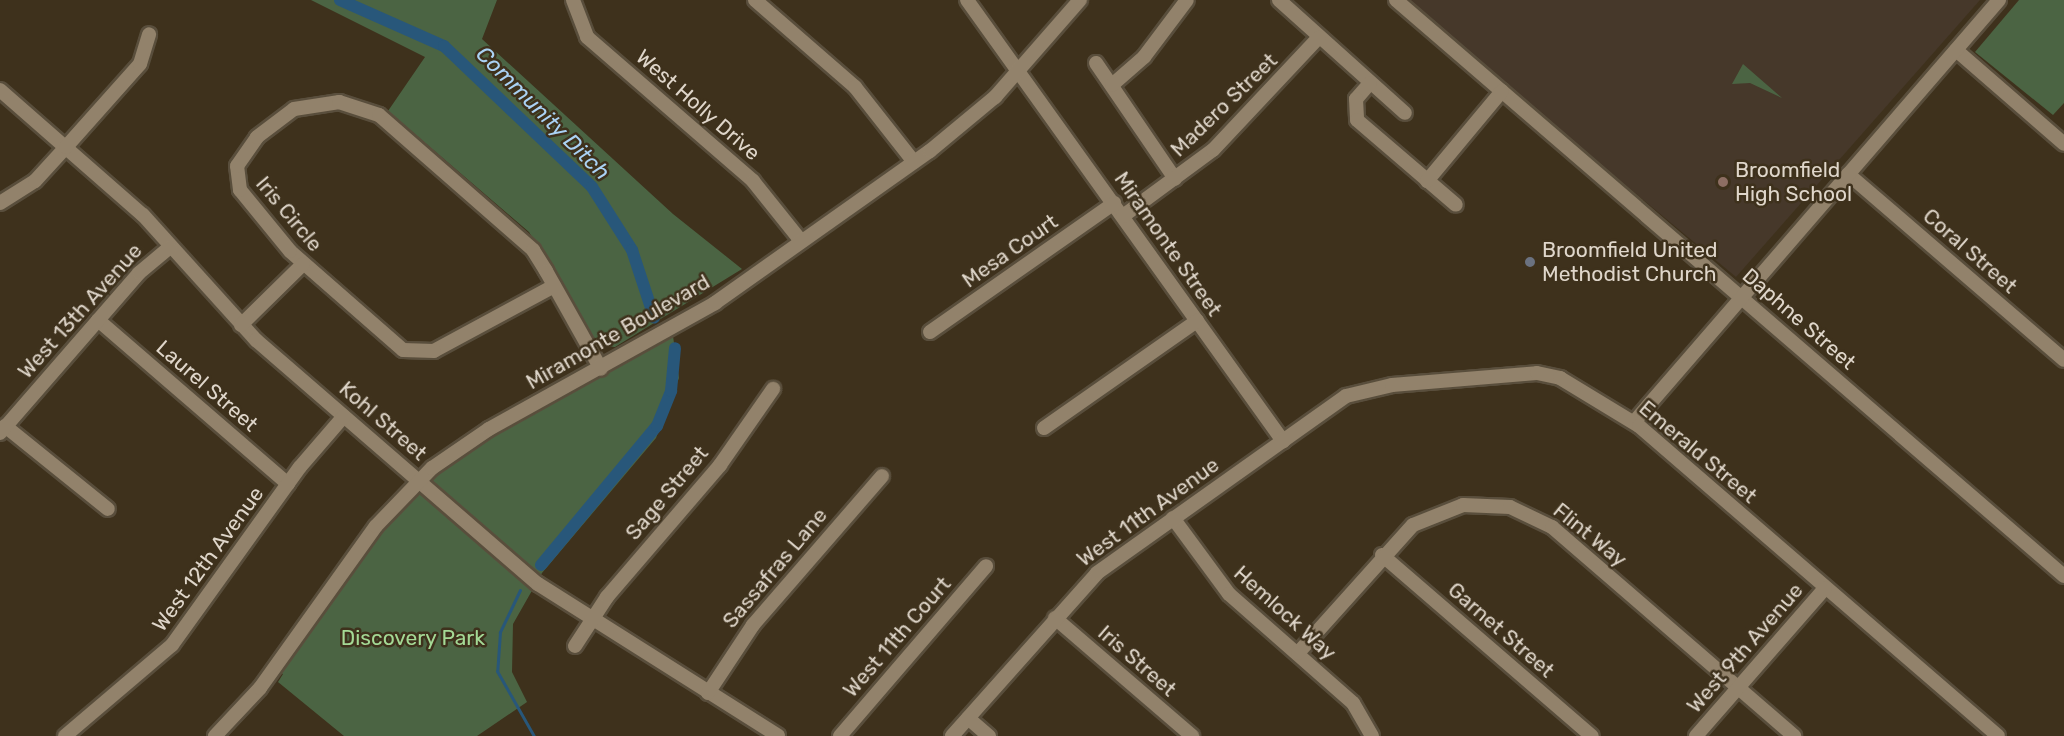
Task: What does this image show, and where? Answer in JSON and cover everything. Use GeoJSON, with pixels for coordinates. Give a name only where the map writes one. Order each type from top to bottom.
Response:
{"type":"FeatureCollection","features":[{"type":"Feature","properties":{"kind":"street","name":"West Holly Drive"},"geometry":{"type":"LineString","coordinates":[[573,0],[587,37],[753,181],[801,241]]}},
{"type":"Feature","properties":{"kind":"street"},"geometry":{"type":"LineString","coordinates":[[755,0],[855,87],[914,162]]}},
{"type":"Feature","properties":{"kind":"street","name":"Miramonte Street"},"geometry":{"type":"LineString","coordinates":[[967,0],[1283,441]]}},
{"type":"Feature","properties":{"kind":"street","name":"Miramonte Boulevard"},"geometry":{"type":"LineString","coordinates":[[214,736],[260,688],[361,545],[419,480],[485,431],[601,369],[715,303],[914,162],[963,126],[1020,71],[1080,0]]}},
{"type":"Feature","properties":{"kind":"street"},"geometry":{"type":"LineString","coordinates":[[1112,85],[1144,57],[1188,0]]}},
{"type":"Feature","properties":{"kind":"street"},"geometry":{"type":"LineString","coordinates":[[1279,0],[1318,38],[1405,113]]}},
{"type":"Feature","properties":{"kind":"street","name":"Daphne Street"},"geometry":{"type":"LineString","coordinates":[[1396,0],[2064,576]]}},
{"type":"Feature","properties":{"kind":"street"},"geometry":{"type":"LineString","coordinates":[[1634,423],[1999,0]]}},
{"type":"Feature","properties":{"kind":"street"},"geometry":{"type":"LineString","coordinates":[[0,203],[35,181],[140,64],[149,34]]}},
{"type":"Feature","properties":{"kind":"street","name":"Madero Street"},"geometry":{"type":"LineString","coordinates":[[1123,216],[1213,150],[1318,38]]}},
{"type":"Feature","properties":{"kind":"street"},"geometry":{"type":"LineString","coordinates":[[1956,50],[2064,144]]}},
{"type":"Feature","properties":{"kind":"street"},"geometry":{"type":"LineString","coordinates":[[1096,63],[1175,179]]}},
{"type":"Feature","properties":{"kind":"street"},"geometry":{"type":"LineString","coordinates":[[1370,83],[1356,99],[1357,120],[1456,205]]}},
{"type":"Feature","properties":{"kind":"street","name":"Kohl Street"},"geometry":{"type":"LineString","coordinates":[[0,90],[66,147],[170,247],[241,325],[538,584],[591,622],[778,736]]}},
{"type":"Feature","properties":{"kind":"street"},"geometry":{"type":"LineString","coordinates":[[1427,181],[1502,91]]}},
{"type":"Feature","properties":{"kind":"street","name":"Iris Circle"},"geometry":{"type":"LineString","coordinates":[[554,286],[414,360],[303,264],[247,201],[236,176],[241,156],[282,116],[331,102],[363,108],[396,126],[512,228],[554,286],[601,369]]}},
{"type":"Feature","properties":{"kind":"street","name":"Coral Street"},"geometry":{"type":"LineString","coordinates":[[1848,174],[2064,360]]}},
{"type":"Feature","properties":{"kind":"street"},"geometry":{"type":"LineString","coordinates":[[221,176],[236,176]]}},
{"type":"Feature","properties":{"kind":"street","name":"Mesa Court"},"geometry":{"type":"LineString","coordinates":[[930,332],[1114,203]]}},
{"type":"Feature","properties":{"kind":"street","name":"West 13th Avenue"},"geometry":{"type":"LineString","coordinates":[[2,430],[98,320],[170,247]]}},
{"type":"Feature","properties":{"kind":"street"},"geometry":{"type":"LineString","coordinates":[[241,325],[303,264]]}},
{"type":"Feature","properties":{"kind":"street","name":"Laurel Street"},"geometry":{"type":"LineString","coordinates":[[98,320],[288,484]]}},
{"type":"Feature","properties":{"kind":"street"},"geometry":{"type":"LineString","coordinates":[[1044,428],[1197,321]]}},
{"type":"Feature","properties":{"kind":"street","name":"Emerald Street"},"geometry":{"type":"LineString","coordinates":[[1283,441],[1346,396],[1368,388],[1537,373],[1560,378],[1634,423],[1998,736]]}},
{"type":"Feature","properties":{"kind":"street","name":"Sage Street"},"geometry":{"type":"LineString","coordinates":[[575,646],[591,622],[720,465],[773,389]]}},
{"type":"Feature","properties":{"kind":"street","name":"West 12th Avenue"},"geometry":{"type":"LineString","coordinates":[[65,736],[172,645],[288,484],[344,416]]}},
{"type":"Feature","properties":{"kind":"street"},"geometry":{"type":"LineString","coordinates":[[2,430],[108,508]]}},
{"type":"Feature","properties":{"kind":"street","name":"West 11th Avenue"},"geometry":{"type":"LineString","coordinates":[[952,736],[1097,573],[1283,441]]}},
{"type":"Feature","properties":{"kind":"street","name":"Sassafras Lane"},"geometry":{"type":"LineString","coordinates":[[708,693],[753,625],[882,476]]}},
{"type":"Feature","properties":{"kind":"street","name":"Flint Way"},"geometry":{"type":"LineString","coordinates":[[1298,653],[1382,555],[1413,525],[1447,508],[1492,504],[1524,511],[1552,527],[1794,736]]}},
{"type":"Feature","properties":{"kind":"street","name":"Hemlock Way"},"geometry":{"type":"LineString","coordinates":[[1173,518],[1229,594],[1353,703],[1372,736]]}},
{"type":"Feature","properties":{"kind":"street","name":"Garnet Street"},"geometry":{"type":"LineString","coordinates":[[1382,555],[1592,736]]}},
{"type":"Feature","properties":{"kind":"street","name":"West 11th Court"},"geometry":{"type":"LineString","coordinates":[[840,736],[986,566]]}},
{"type":"Feature","properties":{"kind":"street","name":"West 9th Avenue"},"geometry":{"type":"LineString","coordinates":[[1696,736],[1825,588]]}},
{"type":"Feature","properties":{"kind":"street","name":"Iris Street"},"geometry":{"type":"LineString","coordinates":[[1055,618],[1192,736]]}},
{"type":"Feature","properties":{"kind":"street"},"geometry":{"type":"LineString","coordinates":[[968,718],[989,736]]}},
{"type":"Feature","properties":{"kind":"shaded area","name":"Broomfield High School"},"geometry":{"type":"Polygon","coordinates":[[[1403,0],[1980,0],[1736,277],[1403,0]]]}},
{"type":"Feature","properties":{"kind":"green space"},"geometry":{"type":"Polygon","coordinates":[[[311,0],[497,0],[482,39],[673,214],[742,269],[615,347],[598,346],[529,232],[388,111],[425,57],[311,0]]]}},
{"type":"Feature","properties":{"kind":"green space"},"geometry":{"type":"Polygon","coordinates":[[[2019,0],[2064,0],[2064,103],[2053,115],[1975,52],[2019,0]]]}},
{"type":"Feature","properties":{"kind":"green space"},"geometry":{"type":"Polygon","coordinates":[[[1743,64],[1782,98],[1750,83],[1732,84],[1743,64]]]}},
{"type":"Feature","properties":{"kind":"green space","name":"Discovery Park"},"geometry":{"type":"Polygon","coordinates":[[[672,329],[679,378],[656,438],[542,573],[513,624],[512,672],[527,702],[477,736],[344,736],[278,682],[283,674],[273,670],[343,570],[432,468],[672,329]]]}},
{"type":"Feature","properties":{"kind":"waterway","name":"Community Ditch"},"geometry":{"type":"LineString","coordinates":[[340,0],[444,46],[592,187],[632,250],[654,317]]}},
{"type":"Feature","properties":{"kind":"waterway","name":"Community Ditch"},"geometry":{"type":"LineString","coordinates":[[541,565],[657,426],[671,391],[675,348]]}},
{"type":"Feature","properties":{"kind":"waterway","name":"Community Ditch"},"geometry":{"type":"LineString","coordinates":[[520,590],[500,632],[497,671],[534,736]]}},
{"type":"Feature","properties":{"kind":"place","name":"Broomfield High School"},"geometry":{"type":"Point","coordinates":[1723,182]}},
{"type":"Feature","properties":{"kind":"place","name":"Broomfield United Methodist Church"},"geometry":{"type":"Point","coordinates":[1530,262]}}]}
